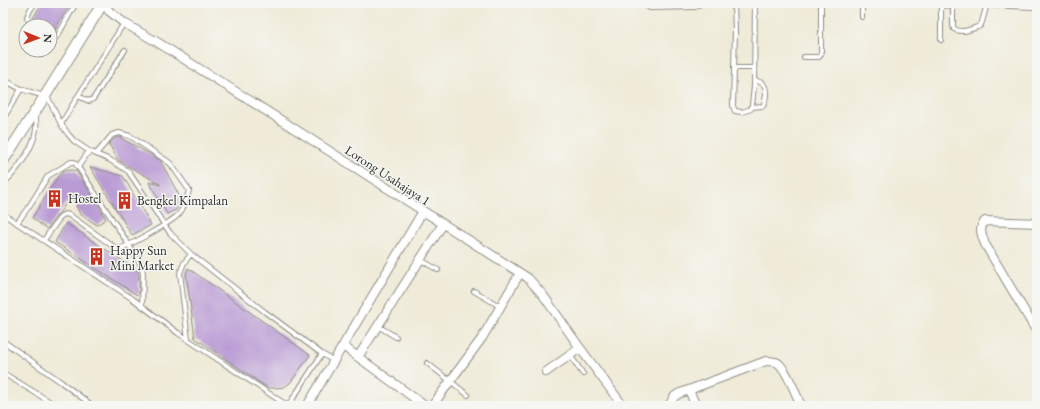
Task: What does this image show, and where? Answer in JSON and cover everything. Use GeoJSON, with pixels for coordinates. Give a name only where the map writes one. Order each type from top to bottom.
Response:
{"type":"FeatureCollection","features":[{"type":"Feature","properties":{"kind":"street","name":"Lorong Usahajaya 1"},"geometry":{"type":"LineString","coordinates":[[103,3],[124,23],[164,46],[528,278],[543,295],[623,406]]}},
{"type":"Feature","properties":{"kind":"street"},"geometry":{"type":"LineString","coordinates":[[3,161],[103,3]]}},
{"type":"Feature","properties":{"kind":"street"},"geometry":{"type":"LineString","coordinates":[[987,3],[1037,4]]}},
{"type":"Feature","properties":{"kind":"street"},"geometry":{"type":"LineString","coordinates":[[307,406],[423,211]]}},
{"type":"Feature","properties":{"kind":"street"},"geometry":{"type":"LineString","coordinates":[[1037,223],[985,221],[982,224],[980,231],[985,244],[1037,332]]}},
{"type":"Feature","properties":{"kind":"street"},"geometry":{"type":"LineString","coordinates":[[358,357],[443,224]]}},
{"type":"Feature","properties":{"kind":"street"},"geometry":{"type":"LineString","coordinates":[[432,406],[482,338],[520,273]]}},
{"type":"Feature","properties":{"kind":"street"},"geometry":{"type":"LineString","coordinates":[[343,346],[425,406]]}},
{"type":"Feature","properties":{"kind":"street"},"geometry":{"type":"LineString","coordinates":[[546,372],[580,348]]}},
{"type":"Feature","properties":{"kind":"street"},"geometry":{"type":"LineString","coordinates":[[669,406],[674,397],[678,394],[766,361],[779,364],[784,369],[801,406]]}},
{"type":"Feature","properties":{"kind":"street"},"geometry":{"type":"LineString","coordinates":[[689,390],[696,406]]}},
{"type":"Feature","properties":{"kind":"lane"},"geometry":{"type":"LineString","coordinates":[[28,18],[30,10],[35,3]]}},
{"type":"Feature","properties":{"kind":"lane"},"geometry":{"type":"LineString","coordinates":[[58,35],[76,3]]}},
{"type":"Feature","properties":{"kind":"lane"},"geometry":{"type":"LineString","coordinates":[[646,3],[650,8],[695,7],[698,6],[699,3]]}},
{"type":"Feature","properties":{"kind":"lane"},"geometry":{"type":"LineString","coordinates":[[734,3],[734,68],[732,106],[736,111],[742,112],[751,109],[751,107],[763,106],[766,101],[765,86],[754,80]]}},
{"type":"Feature","properties":{"kind":"lane"},"geometry":{"type":"LineString","coordinates":[[751,107],[754,80],[755,3]]}},
{"type":"Feature","properties":{"kind":"lane"},"geometry":{"type":"LineString","coordinates":[[804,57],[819,56],[821,54],[822,3]]}},
{"type":"Feature","properties":{"kind":"lane"},"geometry":{"type":"LineString","coordinates":[[862,3],[862,17]]}},
{"type":"Feature","properties":{"kind":"lane"},"geometry":{"type":"LineString","coordinates":[[941,40],[941,4],[953,4],[954,30],[963,31],[980,26],[987,3]]}},
{"type":"Feature","properties":{"kind":"lane"},"geometry":{"type":"LineString","coordinates":[[61,124],[124,23]]}},
{"type":"Feature","properties":{"kind":"lane"},"geometry":{"type":"LineString","coordinates":[[78,96],[89,101],[93,99],[125,50]]}},
{"type":"Feature","properties":{"kind":"lane"},"geometry":{"type":"LineString","coordinates":[[734,68],[754,68]]}},
{"type":"Feature","properties":{"kind":"lane"},"geometry":{"type":"LineString","coordinates":[[3,79],[21,89],[48,98],[61,124],[74,141],[89,151],[110,160],[128,171],[170,233],[191,254],[265,312],[322,354],[334,361]]}},
{"type":"Feature","properties":{"kind":"lane"},"geometry":{"type":"LineString","coordinates":[[3,119],[21,89]]}},
{"type":"Feature","properties":{"kind":"lane"},"geometry":{"type":"LineString","coordinates":[[3,183],[19,166],[34,138],[36,118],[34,112]]}},
{"type":"Feature","properties":{"kind":"lane"},"geometry":{"type":"LineString","coordinates":[[44,240],[61,216],[65,214],[117,249],[129,245],[170,222],[179,214],[186,203],[189,190],[170,163],[130,136],[119,133],[112,135],[96,154]]}},
{"type":"Feature","properties":{"kind":"lane"},"geometry":{"type":"LineString","coordinates":[[78,167],[89,151]]}},
{"type":"Feature","properties":{"kind":"lane"},"geometry":{"type":"LineString","coordinates":[[17,223],[48,176],[74,162],[141,264],[143,273],[142,306]]}},
{"type":"Feature","properties":{"kind":"lane"},"geometry":{"type":"LineString","coordinates":[[3,214],[142,306],[188,340],[288,406],[322,354]]}},
{"type":"Feature","properties":{"kind":"lane"},"geometry":{"type":"LineString","coordinates":[[188,340],[180,273],[184,263],[191,254]]}},
{"type":"Feature","properties":{"kind":"lane"},"geometry":{"type":"LineString","coordinates":[[420,259],[438,270]]}},
{"type":"Feature","properties":{"kind":"lane"},"geometry":{"type":"LineString","coordinates":[[474,291],[501,307]]}},
{"type":"Feature","properties":{"kind":"lane"},"geometry":{"type":"LineString","coordinates":[[378,325],[396,337]]}},
{"type":"Feature","properties":{"kind":"lane"},"geometry":{"type":"LineString","coordinates":[[3,341],[93,406]]}},
{"type":"Feature","properties":{"kind":"lane"},"geometry":{"type":"LineString","coordinates":[[570,354],[583,374]]}},
{"type":"Feature","properties":{"kind":"lane"},"geometry":{"type":"LineString","coordinates":[[427,363],[468,395]]}},
{"type":"Feature","properties":{"kind":"lane"},"geometry":{"type":"LineString","coordinates":[[3,373],[57,406]]}},
{"type":"Feature","properties":{"kind":"building"},"geometry":{"type":"Polygon","coordinates":[[[42,3],[71,3],[58,24],[58,18],[33,18],[42,3]]]}},
{"type":"Feature","properties":{"kind":"building"},"geometry":{"type":"Polygon","coordinates":[[[3,83],[9,86],[3,96],[3,83]]]}},
{"type":"Feature","properties":{"kind":"building"},"geometry":{"type":"Polygon","coordinates":[[[117,137],[160,160],[181,199],[176,210],[167,214],[149,182],[160,184],[118,160],[109,144],[117,137]]]}},
{"type":"Feature","properties":{"kind":"building","name":"Bengkel Kimpalan"},"geometry":{"type":"Polygon","coordinates":[[[90,167],[123,176],[151,225],[132,235],[90,167]]]}},
{"type":"Feature","properties":{"kind":"building","name":"Hostel"},"geometry":{"type":"Polygon","coordinates":[[[65,171],[76,171],[106,219],[97,225],[80,214],[76,206],[77,205],[71,196],[47,229],[32,218],[59,175],[65,171]]]}},
{"type":"Feature","properties":{"kind":"building","name":"Happy Sun Mini Market"},"geometry":{"type":"Polygon","coordinates":[[[66,223],[138,271],[139,293],[137,295],[55,242],[66,223]]]}},
{"type":"Feature","properties":{"kind":"building"},"geometry":{"type":"Polygon","coordinates":[[[188,268],[310,355],[290,383],[284,387],[268,388],[195,338],[186,273],[188,268]]]}},
{"type":"Feature","properties":{"kind":"place","name":"Hostel"},"geometry":{"type":"Point","coordinates":[55,198]}},
{"type":"Feature","properties":{"kind":"place","name":"Bengkel Kimpalan"},"geometry":{"type":"Point","coordinates":[124,200]}},
{"type":"Feature","properties":{"kind":"place","name":"Happy Sun Mini Market"},"geometry":{"type":"Point","coordinates":[97,257]}}]}
